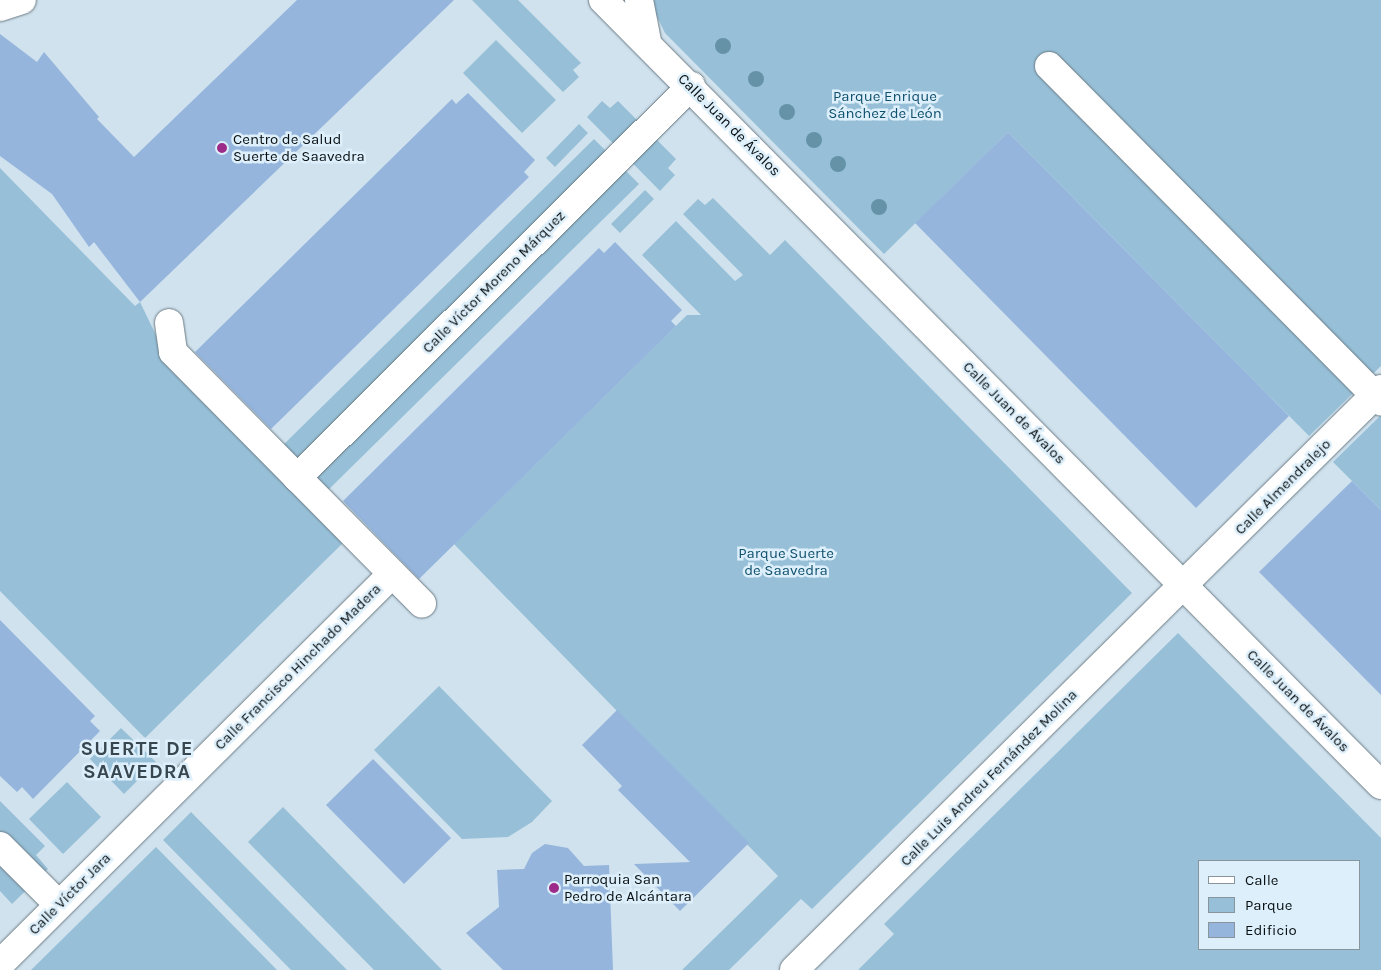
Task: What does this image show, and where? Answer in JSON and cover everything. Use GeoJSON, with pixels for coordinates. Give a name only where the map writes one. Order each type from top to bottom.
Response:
{"type":"FeatureCollection","features":[{"type":"Feature","properties":{"kind":"street"},"geometry":{"type":"LineString","coordinates":[[0,7],[22,0]]}},
{"type":"Feature","properties":{"kind":"street","name":"Calle Juan de Ávalos"},"geometry":{"type":"LineString","coordinates":[[603,0],[647,40],[1381,785]]}},
{"type":"Feature","properties":{"kind":"street"},"geometry":{"type":"LineString","coordinates":[[639,0],[647,40]]}},
{"type":"Feature","properties":{"kind":"street"},"geometry":{"type":"LineString","coordinates":[[1049,66],[1379,396]]}},
{"type":"Feature","properties":{"kind":"street","name":"Calle Víctor Moreno Márquez"},"geometry":{"type":"LineString","coordinates":[[297,478],[691,86]]}},
{"type":"Feature","properties":{"kind":"street"},"geometry":{"type":"LineString","coordinates":[[169,323],[172,352],[422,604]]}},
{"type":"Feature","properties":{"kind":"street","name":"Calle Almendralejo"},"geometry":{"type":"LineString","coordinates":[[1184,585],[1379,396]]}},
{"type":"Feature","properties":{"kind":"street","name":"Calle Francisco Hinchado Madera"},"geometry":{"type":"LineString","coordinates":[[140,825],[392,574]]}},
{"type":"Feature","properties":{"kind":"street","name":"Calle Luis Andreu Fernández Molina"},"geometry":{"type":"LineString","coordinates":[[794,970],[1184,585]]}},
{"type":"Feature","properties":{"kind":"street","name":"Calle Víctor Jara"},"geometry":{"type":"LineString","coordinates":[[0,964],[140,825]]}},
{"type":"Feature","properties":{"kind":"street"},"geometry":{"type":"LineString","coordinates":[[0,846],[59,905]]}},
{"type":"Feature","properties":{"kind":"green space"},"geometry":{"type":"Polygon","coordinates":[[[472,0],[518,0],[581,63],[573,70],[579,77],[563,92],[472,0]]]}},
{"type":"Feature","properties":{"kind":"green space","name":"Parque Enrique Sánchez de León"},"geometry":{"type":"Polygon","coordinates":[[[649,0],[1381,0],[1381,366],[1309,436],[1008,132],[884,254],[665,33],[649,0]]]}},
{"type":"Feature","properties":{"kind":"green space"},"geometry":{"type":"Polygon","coordinates":[[[496,40],[556,100],[522,133],[463,73],[496,40]]]}},
{"type":"Feature","properties":{"kind":"green space"},"geometry":{"type":"Polygon","coordinates":[[[602,101],[610,108],[618,101],[676,159],[668,168],[675,175],[660,191],[587,117],[602,101]]]}},
{"type":"Feature","properties":{"kind":"green space"},"geometry":{"type":"Polygon","coordinates":[[[579,124],[588,133],[555,167],[546,158],[579,124]]]}},
{"type":"Feature","properties":{"kind":"green space"},"geometry":{"type":"Polygon","coordinates":[[[594,139],[639,184],[320,498],[276,452],[594,139]]]}},
{"type":"Feature","properties":{"kind":"green space"},"geometry":{"type":"Polygon","coordinates":[[[0,168],[135,306],[140,302],[167,358],[347,539],[145,738],[0,591],[0,168]]]}},
{"type":"Feature","properties":{"kind":"green space"},"geometry":{"type":"Polygon","coordinates":[[[645,190],[654,199],[620,233],[611,224],[645,190]]]}},
{"type":"Feature","properties":{"kind":"green space","name":"Parque Suerte de Saavedra"},"geometry":{"type":"Polygon","coordinates":[[[713,198],[770,255],[785,240],[1132,593],[812,909],[801,899],[729,970],[682,970],[778,876],[454,544],[687,315],[701,315],[642,255],[676,221],[735,281],[743,275],[683,214],[698,199],[705,205],[713,198]]]}},
{"type":"Feature","properties":{"kind":"green space"},"geometry":{"type":"Polygon","coordinates":[[[1381,415],[1381,510],[1333,462],[1381,415]]]}},
{"type":"Feature","properties":{"kind":"green space"},"geometry":{"type":"Polygon","coordinates":[[[1178,633],[1381,838],[1381,970],[858,970],[894,934],[884,924],[1178,633]]]}},
{"type":"Feature","properties":{"kind":"green space"},"geometry":{"type":"Polygon","coordinates":[[[439,686],[552,801],[532,822],[508,837],[462,839],[374,750],[439,686]]]}},
{"type":"Feature","properties":{"kind":"green space"},"geometry":{"type":"Polygon","coordinates":[[[121,728],[156,762],[124,794],[90,759],[121,728]]]}},
{"type":"Feature","properties":{"kind":"green space"},"geometry":{"type":"Polygon","coordinates":[[[67,782],[101,817],[63,854],[29,819],[67,782]]]}},
{"type":"Feature","properties":{"kind":"green space"},"geometry":{"type":"Polygon","coordinates":[[[0,801],[45,846],[36,855],[48,869],[12,904],[0,891],[0,801]]]}},
{"type":"Feature","properties":{"kind":"green space"},"geometry":{"type":"Polygon","coordinates":[[[283,807],[442,970],[374,970],[248,842],[283,807]]]}},
{"type":"Feature","properties":{"kind":"green space"},"geometry":{"type":"Polygon","coordinates":[[[191,812],[347,970],[291,970],[163,840],[191,812]]]}},
{"type":"Feature","properties":{"kind":"green space"},"geometry":{"type":"Polygon","coordinates":[[[156,847],[277,970],[31,970],[156,847]]]}},
{"type":"Feature","properties":{"kind":"building","name":"Centro de Salud Suerte de Saavedra"},"geometry":{"type":"Polygon","coordinates":[[[297,0],[454,0],[140,302],[94,242],[89,247],[52,194],[0,156],[0,34],[37,62],[44,52],[99,117],[97,119],[134,157],[297,0]]]}},
{"type":"Feature","properties":{"kind":"building"},"geometry":{"type":"Polygon","coordinates":[[[468,93],[535,160],[524,172],[529,177],[271,429],[195,352],[452,99],[456,104],[468,93]]]}},
{"type":"Feature","properties":{"kind":"building"},"geometry":{"type":"Polygon","coordinates":[[[1008,132],[1289,416],[1196,508],[915,223],[1008,132]]]}},
{"type":"Feature","properties":{"kind":"building"},"geometry":{"type":"Polygon","coordinates":[[[615,242],[682,310],[671,321],[676,326],[419,579],[343,501],[599,248],[604,253],[615,242]]]}},
{"type":"Feature","properties":{"kind":"building"},"geometry":{"type":"Polygon","coordinates":[[[1352,481],[1381,510],[1381,695],[1259,572],[1352,481]]]}},
{"type":"Feature","properties":{"kind":"building"},"geometry":{"type":"Polygon","coordinates":[[[0,620],[95,716],[90,721],[100,731],[33,799],[22,787],[17,792],[0,776],[0,620]]]}},
{"type":"Feature","properties":{"kind":"building"},"geometry":{"type":"Polygon","coordinates":[[[617,710],[749,843],[680,911],[634,864],[690,862],[618,790],[622,786],[582,745],[617,710]]]}},
{"type":"Feature","properties":{"kind":"building"},"geometry":{"type":"Polygon","coordinates":[[[373,759],[451,838],[404,884],[326,805],[373,759]]]}},
{"type":"Feature","properties":{"kind":"building","name":"Parroquia San Pedro de Alcántara"},"geometry":{"type":"Polygon","coordinates":[[[545,844],[568,848],[584,866],[609,865],[613,970],[503,970],[466,933],[499,907],[497,870],[524,869],[532,853],[545,844]]]}},
{"type":"Feature","properties":{"kind":"place","name":"Centro de Salud Suerte de Saavedra"},"geometry":{"type":"Point","coordinates":[222,148]}},
{"type":"Feature","properties":{"kind":"place","name":"Parroquia San Pedro de Alcántara"},"geometry":{"type":"Point","coordinates":[554,888]}},
{"type":"Feature","properties":{"kind":"district","name":"SUERTE DE SAAVEDRA"},"geometry":{"type":"Point","coordinates":[137,760]}}]}
